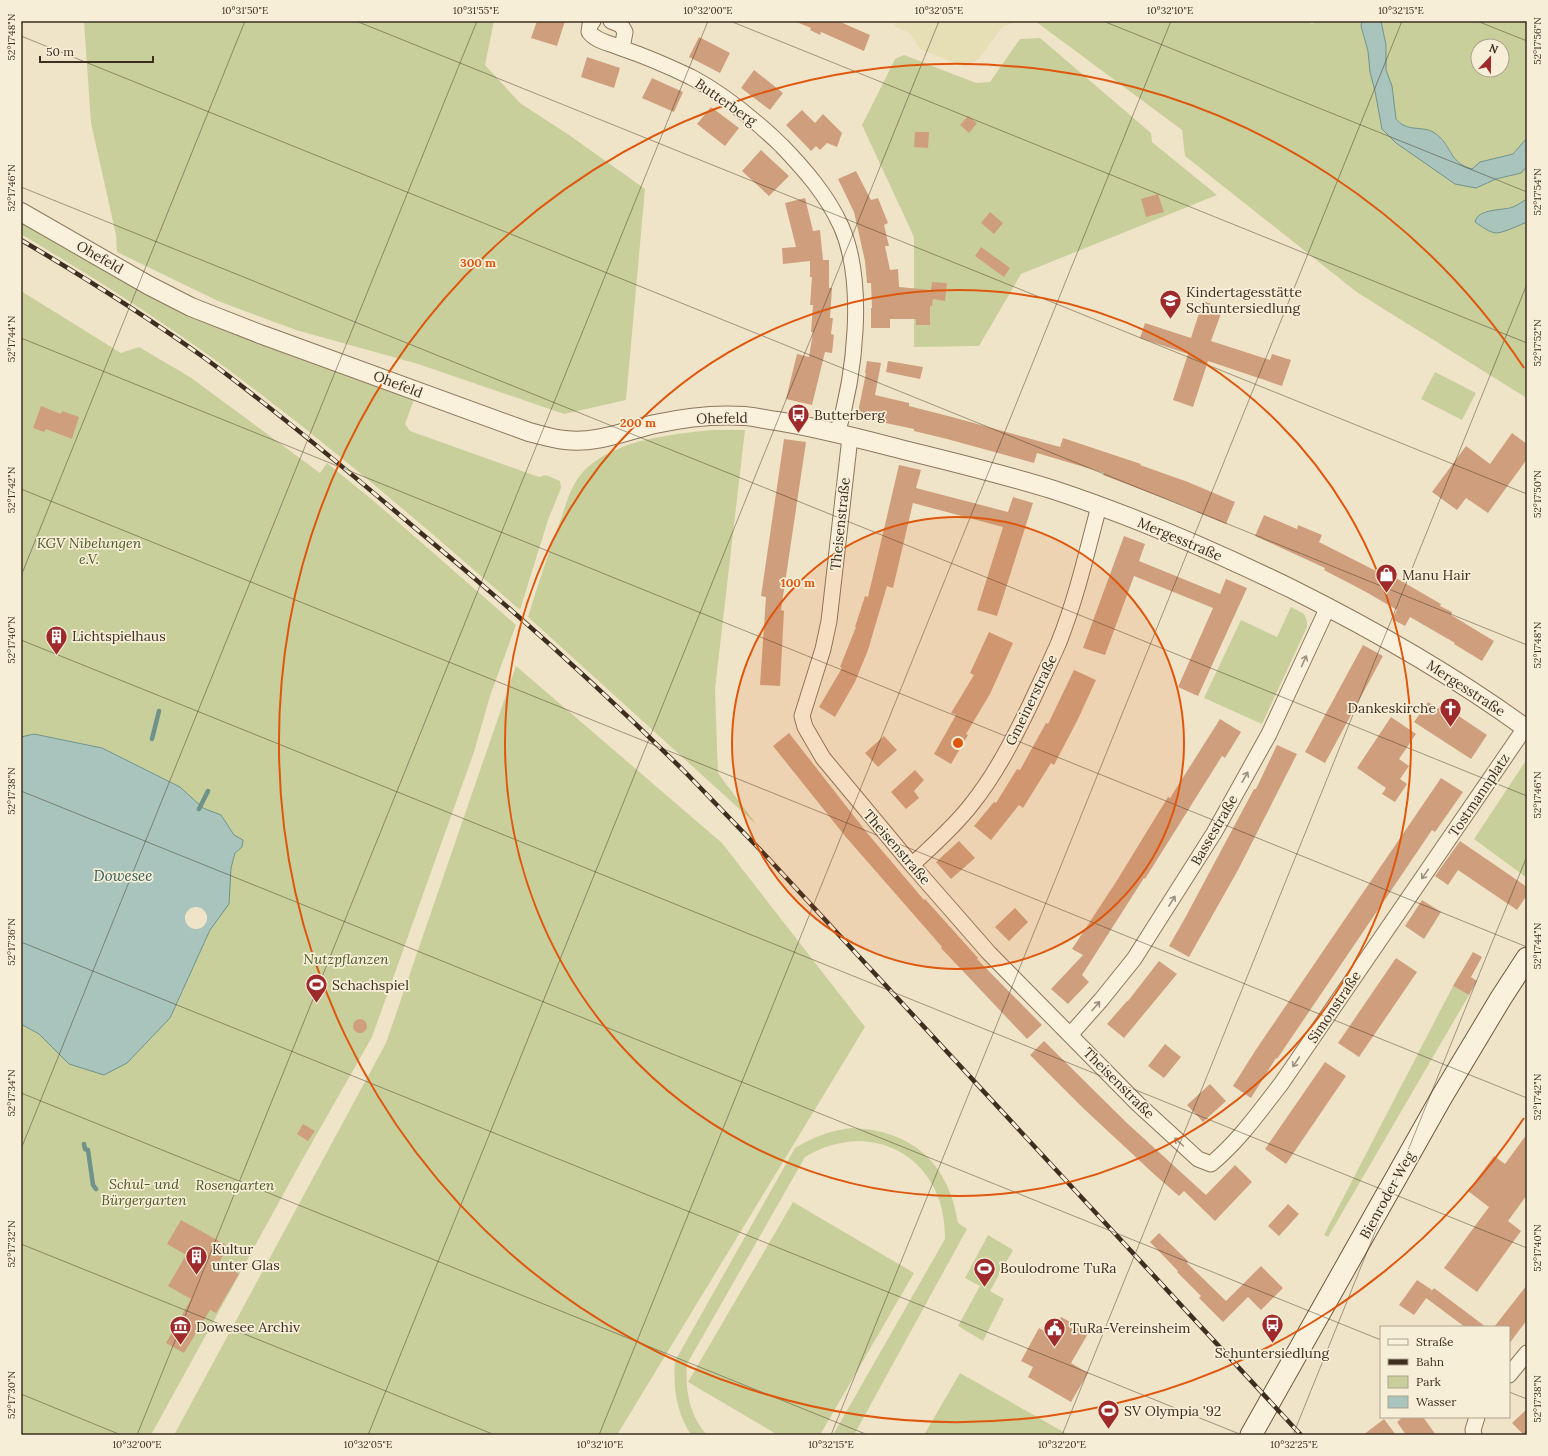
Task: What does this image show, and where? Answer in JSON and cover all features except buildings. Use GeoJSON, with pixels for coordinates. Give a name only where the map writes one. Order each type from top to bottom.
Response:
{"type":"FeatureCollection","features":[{"type":"Feature","properties":{"kind":"main road","name":"Bienroder Weg"},"geometry":{"type":"LineString","coordinates":[[1251,1435],[1441,1098],[1501,998],[1527,958]]}},
{"type":"Feature","properties":{"kind":"street","name":"Butterberg"},"geometry":{"type":"LineString","coordinates":[[592,21],[589,32],[594,38],[622,48],[698,81],[741,109],[800,164],[832,208],[842,227],[850,252],[855,302],[854,352],[842,417],[844,435]]}},
{"type":"Feature","properties":{"kind":"street"},"geometry":{"type":"LineString","coordinates":[[611,21],[621,25],[625,32],[622,48]]}},
{"type":"Feature","properties":{"kind":"street","name":"Ohefeld"},"geometry":{"type":"LineString","coordinates":[[21,212],[148,285],[191,307],[260,334],[529,432],[565,440],[600,439],[656,424],[684,419],[746,416],[800,425]]}},
{"type":"Feature","properties":{"kind":"street","name":"Mergesstraße"},"geometry":{"type":"LineString","coordinates":[[800,425],[964,464],[1053,490],[1155,527],[1209,550],[1328,607],[1445,673],[1526,728]]}},
{"type":"Feature","properties":{"kind":"street","name":"Theisenstraße"},"geometry":{"type":"LineString","coordinates":[[844,435],[849,446],[829,621],[802,716],[805,727],[823,758],[912,865],[989,953],[1138,1104],[1198,1159],[1211,1164]]}},
{"type":"Feature","properties":{"kind":"street","name":"Gmeinerstraße"},"geometry":{"type":"LineString","coordinates":[[912,865],[948,831],[971,805],[989,780],[1019,728],[1058,643],[1065,624],[1078,584],[1099,506]]}},
{"type":"Feature","properties":{"kind":"street","name":"Bassestraße"},"geometry":{"type":"LineString","coordinates":[[1070,1035],[1134,959],[1214,833],[1269,734],[1328,607]]}},
{"type":"Feature","properties":{"kind":"street","name":"Tostmannplatz"},"geometry":{"type":"LineString","coordinates":[[1447,842],[1526,728]]}},
{"type":"Feature","properties":{"kind":"street","name":"Simonstraße"},"geometry":{"type":"LineString","coordinates":[[1211,1164],[1224,1154],[1242,1135],[1281,1084],[1447,842]]}},
{"type":"Feature","properties":{"kind":"street"},"geometry":{"type":"LineString","coordinates":[[1510,1374],[1527,1353]]}},
{"type":"Feature","properties":{"kind":"shaded area"},"geometry":{"type":"Polygon","coordinates":[[[896,21],[1018,21],[1002,27],[978,60],[965,67],[920,49],[910,33],[894,26],[896,21]]]}},
{"type":"Feature","properties":{"kind":"green space"},"geometry":{"type":"Polygon","coordinates":[[[84,21],[494,21],[485,65],[520,103],[569,135],[645,189],[626,400],[564,414],[418,364],[296,330],[218,301],[117,252],[116,235],[91,123],[84,21]]]}},
{"type":"Feature","properties":{"kind":"green space"},"geometry":{"type":"Polygon","coordinates":[[[1035,21],[1307,21],[1312,24],[1317,21],[1362,21],[1361,26],[1368,51],[1370,72],[1382,129],[1476,188],[1496,179],[1521,173],[1527,166],[1527,199],[1514,207],[1483,212],[1480,226],[1497,233],[1527,222],[1527,398],[1358,293],[1185,156],[1182,130],[1035,21]]]}},
{"type":"Feature","properties":{"kind":"green space"},"geometry":{"type":"Polygon","coordinates":[[[1381,21],[1527,21],[1527,138],[1513,154],[1480,162],[1472,169],[1464,166],[1458,162],[1440,137],[1433,132],[1430,130],[1407,127],[1396,119],[1392,86],[1386,70],[1386,45],[1381,21]]]}},
{"type":"Feature","properties":{"kind":"green space"},"geometry":{"type":"Polygon","coordinates":[[[1040,38],[1151,133],[1152,142],[1217,195],[1021,274],[979,346],[914,347],[914,237],[862,125],[895,59],[904,55],[976,83],[990,82],[1020,39],[1040,38]]]}},
{"type":"Feature","properties":{"kind":"green space"},"geometry":{"type":"Polygon","coordinates":[[[21,221],[415,397],[405,424],[410,431],[539,477],[546,475],[560,481],[561,488],[548,520],[520,610],[389,497],[288,415],[198,347],[81,270],[21,234],[21,221]]]}},
{"type":"Feature","properties":{"kind":"green space"},"geometry":{"type":"Polygon","coordinates":[[[21,291],[121,353],[139,347],[190,377],[320,473],[327,463],[375,502],[516,625],[490,696],[474,752],[372,1037],[301,1162],[151,1435],[21,1435],[21,1024],[39,1034],[70,1064],[170,1018],[210,930],[228,904],[231,868],[235,853],[242,847],[221,815],[203,808],[180,787],[102,748],[35,734],[21,737],[21,291]]]}},
{"type":"Feature","properties":{"kind":"green space"},"geometry":{"type":"Polygon","coordinates":[[[1435,372],[1476,393],[1462,420],[1421,399],[1435,372]]]}},
{"type":"Feature","properties":{"kind":"green space"},"geometry":{"type":"Polygon","coordinates":[[[713,430],[745,430],[715,689],[718,773],[756,824],[528,617],[568,498],[577,479],[582,473],[600,458],[614,450],[630,444],[664,436],[713,430]]]}},
{"type":"Feature","properties":{"kind":"green space"},"geometry":{"type":"Polygon","coordinates":[[[1291,607],[1304,614],[1307,621],[1307,627],[1262,724],[1204,698],[1241,620],[1277,637],[1291,607]]]}},
{"type":"Feature","properties":{"kind":"green space"},"geometry":{"type":"Polygon","coordinates":[[[516,666],[722,843],[865,1027],[617,1435],[174,1435],[386,1043],[516,666]]]}},
{"type":"Feature","properties":{"kind":"green space"},"geometry":{"type":"Polygon","coordinates":[[[1527,759],[1527,878],[1474,839],[1527,759]]]}},
{"type":"Feature","properties":{"kind":"green space"},"geometry":{"type":"Polygon","coordinates":[[[1453,986],[1469,995],[1328,1237],[1324,1235],[1453,986]]]}},
{"type":"Feature","properties":{"kind":"green space"},"geometry":{"type":"Polygon","coordinates":[[[852,1128],[874,1130],[893,1135],[910,1143],[924,1154],[937,1168],[946,1184],[953,1202],[958,1223],[967,1229],[854,1435],[833,1435],[945,1239],[942,1211],[934,1187],[920,1167],[901,1153],[880,1144],[856,1141],[831,1145],[805,1157],[687,1364],[688,1393],[692,1411],[707,1435],[691,1435],[682,1417],[675,1390],[675,1361],[795,1148],[837,1130],[852,1128]]]}},
{"type":"Feature","properties":{"kind":"green space"},"geometry":{"type":"Polygon","coordinates":[[[793,1202],[914,1273],[820,1435],[778,1435],[688,1382],[793,1202]]]}},
{"type":"Feature","properties":{"kind":"green space","name":"Boulodrome TuRa"},"geometry":{"type":"Polygon","coordinates":[[[988,1235],[1013,1250],[990,1291],[1004,1299],[983,1341],[958,1326],[980,1286],[965,1278],[988,1235]]]}},
{"type":"Feature","properties":{"kind":"green space"},"geometry":{"type":"Polygon","coordinates":[[[960,1373],[1067,1434],[924,1435],[960,1373]]]}},
{"type":"Feature","properties":{"kind":"water"},"geometry":{"type":"Polygon","coordinates":[[[1362,21],[1381,21],[1386,45],[1386,70],[1392,86],[1396,119],[1402,125],[1410,128],[1430,130],[1444,142],[1458,162],[1472,169],[1480,162],[1513,154],[1527,138],[1527,166],[1521,173],[1496,179],[1476,188],[1455,184],[1396,143],[1382,129],[1370,72],[1368,51],[1361,26],[1362,21]]]}},
{"type":"Feature","properties":{"kind":"water"},"geometry":{"type":"Polygon","coordinates":[[[1527,199],[1527,222],[1508,230],[1494,233],[1475,222],[1481,214],[1485,212],[1513,207],[1527,199]]]}},
{"type":"Feature","properties":{"kind":"water","name":"Dowesee"},"geometry":{"type":"Polygon","coordinates":[[[34,734],[102,748],[180,787],[203,808],[221,815],[234,835],[243,840],[242,847],[235,853],[231,868],[229,904],[210,930],[170,1018],[127,1063],[104,1075],[69,1064],[39,1034],[21,1024],[21,737],[34,734]]]}},
{"type":"Feature","properties":{"kind":"pier"},"geometry":{"type":"Polygon","coordinates":[[[196,907],[204,910],[207,918],[204,926],[196,929],[188,926],[185,918],[188,910],[196,907]]]}},
{"type":"Feature","properties":{"kind":"waterway"},"geometry":{"type":"LineString","coordinates":[[152,739],[159,711]]}},
{"type":"Feature","properties":{"kind":"waterway"},"geometry":{"type":"LineString","coordinates":[[199,809],[208,791]]}},
{"type":"Feature","properties":{"kind":"waterway"},"geometry":{"type":"LineString","coordinates":[[84,1144],[85,1149],[88,1150],[93,1185],[96,1189]]}},
{"type":"Feature","properties":{"kind":"railway"},"geometry":{"type":"LineString","coordinates":[[21,240],[161,327],[286,420],[450,557],[587,679],[687,774],[768,858],[1301,1435]]}},
{"type":"Feature","properties":{"kind":"place","name":"Kindertagesstätte Schuntersiedlung"},"geometry":{"type":"Point","coordinates":[1170,320]}},
{"type":"Feature","properties":{"kind":"place","name":"Butterberg"},"geometry":{"type":"Point","coordinates":[798,434]}},
{"type":"Feature","properties":{"kind":"place","name":"Manu Hair"},"geometry":{"type":"Point","coordinates":[1386,594]}},
{"type":"Feature","properties":{"kind":"place","name":"Lichtspielhaus"},"geometry":{"type":"Point","coordinates":[57,656]}},
{"type":"Feature","properties":{"kind":"place","name":"Dankeskirche"},"geometry":{"type":"Point","coordinates":[1451,728]}},
{"type":"Feature","properties":{"kind":"place","name":"Schachspiel"},"geometry":{"type":"Point","coordinates":[316,1004]}},
{"type":"Feature","properties":{"kind":"place","name":"Kultur unter Glas"},"geometry":{"type":"Point","coordinates":[196,1276]}},
{"type":"Feature","properties":{"kind":"place","name":"Boulodrome TuRa"},"geometry":{"type":"Point","coordinates":[985,1288]}},
{"type":"Feature","properties":{"kind":"place","name":"Schuntersiedlung"},"geometry":{"type":"Point","coordinates":[1272,1344]}},
{"type":"Feature","properties":{"kind":"place","name":"Dowesee Archiv"},"geometry":{"type":"Point","coordinates":[180,1346]}},
{"type":"Feature","properties":{"kind":"place","name":"TuRa-Vereinsheim"},"geometry":{"type":"Point","coordinates":[1054,1348]}},
{"type":"Feature","properties":{"kind":"place","name":"SV Olympia '92"},"geometry":{"type":"Point","coordinates":[1108,1430]}},
{"type":"Feature","properties":{"kind":"park label","name":"KGV Nibelungen e.V."},"geometry":{"type":"Point","coordinates":[89,552]}},
{"type":"Feature","properties":{"kind":"park label","name":"Nutzpflanzen"},"geometry":{"type":"Point","coordinates":[346,959]}},
{"type":"Feature","properties":{"kind":"park label","name":"Rosengarten"},"geometry":{"type":"Point","coordinates":[235,1185]}},
{"type":"Feature","properties":{"kind":"park label","name":"Schul- und Bürgergarten"},"geometry":{"type":"Point","coordinates":[144,1192]}}]}
